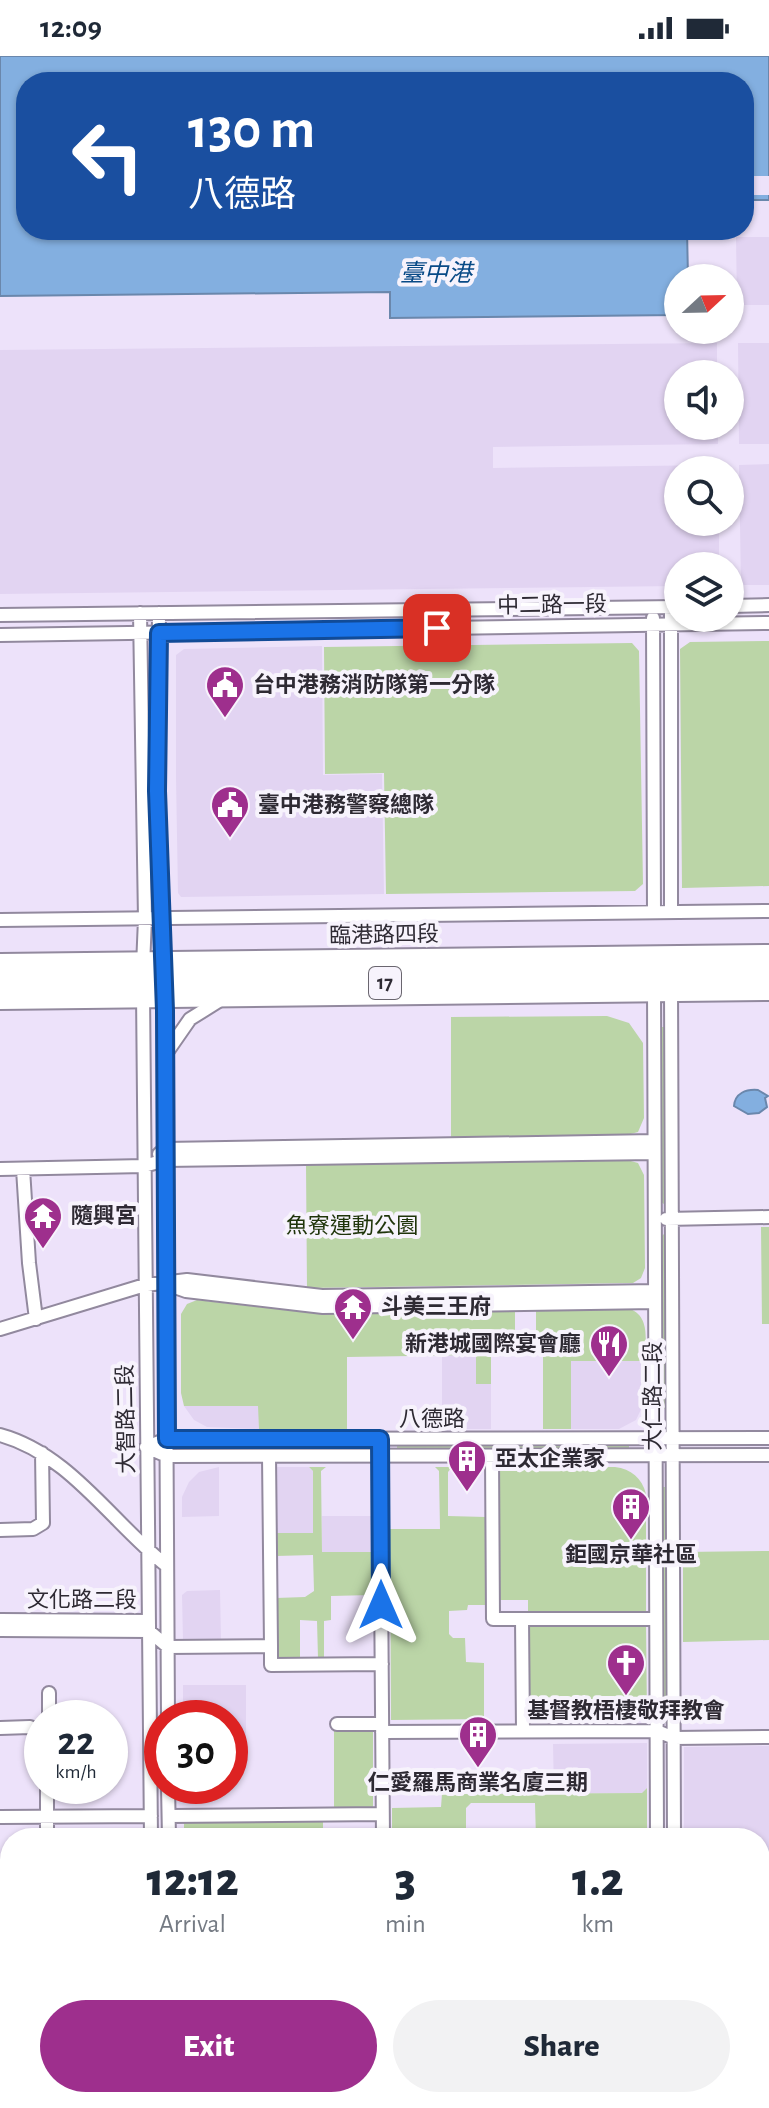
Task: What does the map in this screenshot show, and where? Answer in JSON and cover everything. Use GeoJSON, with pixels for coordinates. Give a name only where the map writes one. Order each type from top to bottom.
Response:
{"type":"FeatureCollection","features":[{"type":"Feature","properties":{"kind":"main road","name":"臨港路四段"},"geometry":{"type":"LineString","coordinates":[[671,974],[769,953]]}},
{"type":"Feature","properties":{"kind":"main road","name":"臨港路四段"},"geometry":{"type":"LineString","coordinates":[[0,962],[143,980]]}},
{"type":"Feature","properties":{"kind":"main road","name":"臨港路四段"},"geometry":{"type":"LineString","coordinates":[[0,975],[143,980],[671,974],[769,966]]}},
{"type":"Feature","properties":{"kind":"main road","name":"臨港路四段"},"geometry":{"type":"LineString","coordinates":[[164,979],[224,998],[654,974]]}},
{"type":"Feature","properties":{"kind":"main road","name":"臨港路四段"},"geometry":{"type":"LineString","coordinates":[[0,988],[164,979],[654,974],[769,979]]}},
{"type":"Feature","properties":{"kind":"main road","name":"臨港路四段"},"geometry":{"type":"LineString","coordinates":[[671,974],[769,992]]}},
{"type":"Feature","properties":{"kind":"main road","name":"臨港路四段"},"geometry":{"type":"LineString","coordinates":[[0,1001],[143,980]]}},
{"type":"Feature","properties":{"kind":"street"},"geometry":{"type":"LineString","coordinates":[[744,606],[769,605]]}},
{"type":"Feature","properties":{"kind":"street"},"geometry":{"type":"LineString","coordinates":[[653,607],[654,911]]}},
{"type":"Feature","properties":{"kind":"street","name":"中二路一段"},"geometry":{"type":"LineString","coordinates":[[0,615],[664,607]]}},
{"type":"Feature","properties":{"kind":"street","name":"大智路二段"},"geometry":{"type":"LineString","coordinates":[[140,613],[151,1828]]}},
{"type":"Feature","properties":{"kind":"street","name":"大智路二段"},"geometry":{"type":"LineString","coordinates":[[159,613],[157,791],[165,1055],[168,1700]]}},
{"type":"Feature","properties":{"kind":"street","name":"中二路一段"},"geometry":{"type":"LineString","coordinates":[[744,623],[769,623]]}},
{"type":"Feature","properties":{"kind":"street","name":"中二路一段"},"geometry":{"type":"LineString","coordinates":[[0,635],[664,624]]}},
{"type":"Feature","properties":{"kind":"street"},"geometry":{"type":"LineString","coordinates":[[671,632],[671,912]]}},
{"type":"Feature","properties":{"kind":"street"},"geometry":{"type":"LineString","coordinates":[[0,920],[769,911]]}},
{"type":"Feature","properties":{"kind":"street","name":"大仁路二段"},"geometry":{"type":"LineString","coordinates":[[654,974],[655,1296],[664,1439]]}},
{"type":"Feature","properties":{"kind":"street","name":"大仁路二段"},"geometry":{"type":"LineString","coordinates":[[671,974],[672,1219],[664,1456],[674,1738],[674,1828]]}},
{"type":"Feature","properties":{"kind":"street"},"geometry":{"type":"LineString","coordinates":[[165,1055],[189,1020],[224,998]]}},
{"type":"Feature","properties":{"kind":"street"},"geometry":{"type":"LineString","coordinates":[[0,1169],[144,1166],[165,1155],[654,1147]]}},
{"type":"Feature","properties":{"kind":"street"},"geometry":{"type":"LineString","coordinates":[[23,1169],[36,1319]]}},
{"type":"Feature","properties":{"kind":"street"},"geometry":{"type":"LineString","coordinates":[[655,1219],[769,1217]]}},
{"type":"Feature","properties":{"kind":"street"},"geometry":{"type":"LineString","coordinates":[[0,1329],[145,1285],[187,1280],[322,1296],[655,1296]]}},
{"type":"Feature","properties":{"kind":"street"},"geometry":{"type":"LineString","coordinates":[[0,1435],[22,1441],[78,1480],[148,1551],[167,1566]]}},
{"type":"Feature","properties":{"kind":"street","name":"八德路"},"geometry":{"type":"LineString","coordinates":[[146,1447],[167,1439],[769,1438]]}},
{"type":"Feature","properties":{"kind":"street"},"geometry":{"type":"LineString","coordinates":[[380,1439],[383,1828]]}},
{"type":"Feature","properties":{"kind":"street","name":"八德路"},"geometry":{"type":"LineString","coordinates":[[146,1447],[167,1456],[769,1455]]}},
{"type":"Feature","properties":{"kind":"street"},"geometry":{"type":"LineString","coordinates":[[0,1530],[33,1529],[43,1523],[42,1453]]}},
{"type":"Feature","properties":{"kind":"street"},"geometry":{"type":"LineString","coordinates":[[269,1456],[271,1665],[382,1664]]}},
{"type":"Feature","properties":{"kind":"street"},"geometry":{"type":"LineString","coordinates":[[492,1456],[493,1619],[656,1619]]}},
{"type":"Feature","properties":{"kind":"street","name":"大仁路二段"},"geometry":{"type":"LineString","coordinates":[[657,1828],[656,1619],[664,1456]]}},
{"type":"Feature","properties":{"kind":"street"},"geometry":{"type":"LineString","coordinates":[[522,1619],[523,1731]]}},
{"type":"Feature","properties":{"kind":"street","name":"文化路二段"},"geometry":{"type":"LineString","coordinates":[[0,1620],[149,1626],[168,1647]]}},
{"type":"Feature","properties":{"kind":"street","name":"文化路二段"},"geometry":{"type":"LineString","coordinates":[[0,1630],[149,1626]]}},
{"type":"Feature","properties":{"kind":"street"},"geometry":{"type":"LineString","coordinates":[[168,1647],[271,1646]]}},
{"type":"Feature","properties":{"kind":"street"},"geometry":{"type":"LineString","coordinates":[[49,1693],[49,1700]]}},
{"type":"Feature","properties":{"kind":"street"},"geometry":{"type":"LineString","coordinates":[[337,1724],[382,1728],[657,1731],[674,1738],[769,1737]]}},
{"type":"Feature","properties":{"kind":"street"},"geometry":{"type":"LineString","coordinates":[[0,1728],[24,1727]]}},
{"type":"Feature","properties":{"kind":"street"},"geometry":{"type":"LineString","coordinates":[[47,1804],[47,1828]]}},
{"type":"Feature","properties":{"kind":"street"},"geometry":{"type":"LineString","coordinates":[[169,1804],[169,1828]]}},
{"type":"Feature","properties":{"kind":"street"},"geometry":{"type":"LineString","coordinates":[[169,1816],[382,1814]]}},
{"type":"Feature","properties":{"kind":"street"},"geometry":{"type":"LineString","coordinates":[[0,1817],[151,1816]]}},
{"type":"Feature","properties":{"kind":"shaded area"},"geometry":{"type":"Polygon","coordinates":[[[769,237],[769,305],[744,305],[744,264],[736,264],[736,240],[769,237]]]}},
{"type":"Feature","properties":{"kind":"shaded area"},"geometry":{"type":"Polygon","coordinates":[[[769,343],[769,444],[739,444],[739,440],[744,440],[744,360],[738,360],[738,344],[769,343]]]}},
{"type":"Feature","properties":{"kind":"shaded area"},"geometry":{"type":"Polygon","coordinates":[[[717,344],[717,360],[664,360],[664,440],[718,440],[718,444],[493,447],[493,468],[664,466],[664,536],[719,536],[719,552],[664,552],[664,586],[0,594],[0,350],[717,344]]]}},
{"type":"Feature","properties":{"kind":"shaded area"},"geometry":{"type":"Polygon","coordinates":[[[769,464],[769,585],[744,585],[744,552],[740,552],[740,536],[744,536],[744,465],[769,464]]]}},
{"type":"Feature","properties":{"kind":"shaded area"},"geometry":{"type":"Polygon","coordinates":[[[322,646],[323,775],[382,774],[384,894],[181,897],[178,893],[176,655],[184,649],[322,646]]]}},
{"type":"Feature","properties":{"kind":"shaded area"},"geometry":{"type":"Polygon","coordinates":[[[477,1355],[476,1384],[491,1384],[491,1429],[442,1429],[442,1356],[477,1355]]]}},
{"type":"Feature","properties":{"kind":"shaded area","name":"新港城國際宴會廳"},"geometry":{"type":"Polygon","coordinates":[[[571,1361],[645,1361],[645,1401],[636,1420],[619,1429],[571,1429],[571,1361]]]}},
{"type":"Feature","properties":{"kind":"shaded area"},"geometry":{"type":"Polygon","coordinates":[[[184,1406],[259,1406],[259,1429],[207,1427],[194,1420],[184,1406]]]}},
{"type":"Feature","properties":{"kind":"shaded area"},"geometry":{"type":"Polygon","coordinates":[[[219,1467],[219,1516],[182,1517],[182,1497],[189,1482],[199,1472],[219,1467]]]}},
{"type":"Feature","properties":{"kind":"shaded area"},"geometry":{"type":"Polygon","coordinates":[[[275,1467],[309,1467],[313,1471],[313,1533],[276,1533],[275,1467]]]}},
{"type":"Feature","properties":{"kind":"shaded area"},"geometry":{"type":"Polygon","coordinates":[[[322,1516],[371,1516],[372,1552],[322,1552],[322,1516]]]}},
{"type":"Feature","properties":{"kind":"shaded area"},"geometry":{"type":"Polygon","coordinates":[[[220,1590],[221,1640],[183,1640],[182,1595],[187,1591],[220,1590]]]}},
{"type":"Feature","properties":{"kind":"shaded area"},"geometry":{"type":"Polygon","coordinates":[[[183,1685],[246,1685],[246,1700],[183,1700],[183,1685]]]}},
{"type":"Feature","properties":{"kind":"shaded area"},"geometry":{"type":"Polygon","coordinates":[[[647,1743],[647,1788],[643,1793],[554,1793],[553,1744],[647,1743]]]}},
{"type":"Feature","properties":{"kind":"shaded area"},"geometry":{"type":"Polygon","coordinates":[[[769,1746],[769,1828],[684,1828],[684,1747],[769,1746]]]}},
{"type":"Feature","properties":{"kind":"green space"},"geometry":{"type":"Polygon","coordinates":[[[769,641],[769,886],[682,888],[680,649],[690,642],[769,641]]]}},
{"type":"Feature","properties":{"kind":"green space"},"geometry":{"type":"Polygon","coordinates":[[[632,643],[639,651],[643,884],[635,891],[386,894],[384,773],[325,774],[324,647],[632,643]]]}},
{"type":"Feature","properties":{"kind":"green space"},"geometry":{"type":"Polygon","coordinates":[[[607,1016],[629,1023],[643,1043],[644,1118],[638,1132],[627,1135],[451,1138],[451,1017],[607,1016]]]}},
{"type":"Feature","properties":{"kind":"green space"},"geometry":{"type":"Polygon","coordinates":[[[661,1027],[664,1027],[664,1204],[661,1202],[661,1027]]]}},
{"type":"Feature","properties":{"kind":"green space","name":"魚寮運動公園"},"geometry":{"type":"Polygon","coordinates":[[[627,1160],[638,1163],[644,1175],[645,1268],[641,1278],[633,1283],[307,1288],[306,1165],[627,1160]]]}},
{"type":"Feature","properties":{"kind":"green space"},"geometry":{"type":"Polygon","coordinates":[[[761,1227],[769,1227],[769,1324],[762,1324],[761,1227]]]}},
{"type":"Feature","properties":{"kind":"green space"},"geometry":{"type":"Polygon","coordinates":[[[664,1234],[666,1409],[662,1409],[662,1236],[664,1234]]]}},
{"type":"Feature","properties":{"kind":"green space"},"geometry":{"type":"Polygon","coordinates":[[[197,1300],[320,1314],[515,1311],[515,1354],[491,1355],[491,1384],[476,1384],[476,1355],[347,1357],[347,1429],[259,1429],[258,1406],[184,1406],[181,1393],[181,1314],[187,1304],[197,1300]]]}},
{"type":"Feature","properties":{"kind":"green space"},"geometry":{"type":"Polygon","coordinates":[[[630,1309],[644,1324],[645,1361],[571,1361],[571,1429],[543,1429],[543,1355],[536,1354],[536,1311],[630,1309]]]}},
{"type":"Feature","properties":{"kind":"green space"},"geometry":{"type":"Polygon","coordinates":[[[205,1445],[363,1446],[365,1448],[205,1449],[205,1445]]]}},
{"type":"Feature","properties":{"kind":"green space"},"geometry":{"type":"Polygon","coordinates":[[[397,1446],[629,1446],[629,1450],[397,1449],[397,1446]]]}},
{"type":"Feature","properties":{"kind":"green space"},"geometry":{"type":"Polygon","coordinates":[[[309,1467],[326,1467],[321,1471],[322,1552],[372,1552],[372,1595],[331,1596],[331,1620],[324,1621],[324,1658],[318,1658],[317,1621],[300,1620],[300,1658],[276,1658],[276,1598],[305,1597],[314,1591],[313,1555],[276,1556],[276,1533],[313,1533],[313,1471],[309,1467]]]}},
{"type":"Feature","properties":{"kind":"green space"},"geometry":{"type":"Polygon","coordinates":[[[435,1467],[452,1467],[448,1472],[448,1516],[486,1517],[486,1605],[468,1605],[467,1610],[449,1611],[449,1634],[453,1638],[465,1638],[466,1662],[484,1663],[484,1719],[391,1720],[390,1529],[440,1529],[439,1471],[435,1467]]]}},
{"type":"Feature","properties":{"kind":"green space"},"geometry":{"type":"Polygon","coordinates":[[[498,1467],[615,1467],[635,1475],[646,1494],[646,1611],[528,1612],[528,1600],[499,1600],[498,1467]]]}},
{"type":"Feature","properties":{"kind":"green space"},"geometry":{"type":"Polygon","coordinates":[[[662,1487],[666,1487],[666,1723],[663,1721],[662,1487]]]}},
{"type":"Feature","properties":{"kind":"green space"},"geometry":{"type":"Polygon","coordinates":[[[769,1551],[769,1640],[683,1642],[683,1552],[769,1551]]]}},
{"type":"Feature","properties":{"kind":"green space"},"geometry":{"type":"Polygon","coordinates":[[[646,1624],[647,1718],[529,1719],[528,1625],[646,1624]]]}},
{"type":"Feature","properties":{"kind":"green space"},"geometry":{"type":"Polygon","coordinates":[[[334,1728],[373,1728],[373,1807],[334,1807],[334,1728]]]}},
{"type":"Feature","properties":{"kind":"green space"},"geometry":{"type":"Polygon","coordinates":[[[647,1788],[647,1828],[536,1828],[535,1803],[471,1803],[466,1808],[466,1828],[392,1828],[392,1808],[441,1807],[442,1794],[642,1793],[647,1788]]]}},
{"type":"Feature","properties":{"kind":"green space"},"geometry":{"type":"Polygon","coordinates":[[[323,1822],[323,1828],[184,1828],[184,1823],[323,1822]]]}},
{"type":"Feature","properties":{"kind":"water","name":"臺中港"},"geometry":{"type":"Polygon","coordinates":[[[0,56],[769,56],[769,200],[754,200],[754,72],[16,72],[16,240],[687,240],[688,264],[664,264],[664,315],[390,318],[390,292],[0,296],[0,56]]]}},
{"type":"Feature","properties":{"kind":"water"},"geometry":{"type":"Polygon","coordinates":[[[758,1090],[768,1096],[765,1098],[767,1107],[759,1113],[748,1114],[734,1106],[736,1098],[742,1093],[758,1090]]]}},
{"type":"Feature","properties":{"kind":"pier"},"geometry":{"type":"Polygon","coordinates":[[[754,176],[769,176],[769,195],[754,195],[754,176]]]}},
{"type":"Feature","properties":{"kind":"place","name":"台中港務消防隊第一分隊"},"geometry":{"type":"Point","coordinates":[225,719]}},
{"type":"Feature","properties":{"kind":"place","name":"臺中港務警察總隊"},"geometry":{"type":"Point","coordinates":[230,839]}},
{"type":"Feature","properties":{"kind":"place","name":"隨興宮"},"geometry":{"type":"Point","coordinates":[43,1250]}},
{"type":"Feature","properties":{"kind":"place","name":"斗美三王府"},"geometry":{"type":"Point","coordinates":[353,1341]}},
{"type":"Feature","properties":{"kind":"place","name":"新港城國際宴會廳"},"geometry":{"type":"Point","coordinates":[609,1378]}},
{"type":"Feature","properties":{"kind":"place","name":"亞太企業家"},"geometry":{"type":"Point","coordinates":[467,1493]}},
{"type":"Feature","properties":{"kind":"place","name":"鉅國京華社區"},"geometry":{"type":"Point","coordinates":[631,1541]}},
{"type":"Feature","properties":{"kind":"place","name":"基督教梧棲敬拜教會"},"geometry":{"type":"Point","coordinates":[626,1697]}},
{"type":"Feature","properties":{"kind":"place","name":"仁愛羅馬商業名廈三期"},"geometry":{"type":"Point","coordinates":[478,1769]}},
{"type":"Feature","properties":{"kind":"route"},"geometry":{"type":"LineString","coordinates":[[381,1605],[380,1439],[167,1439],[165,1011],[157,791],[159,633],[437,628]]}}]}
